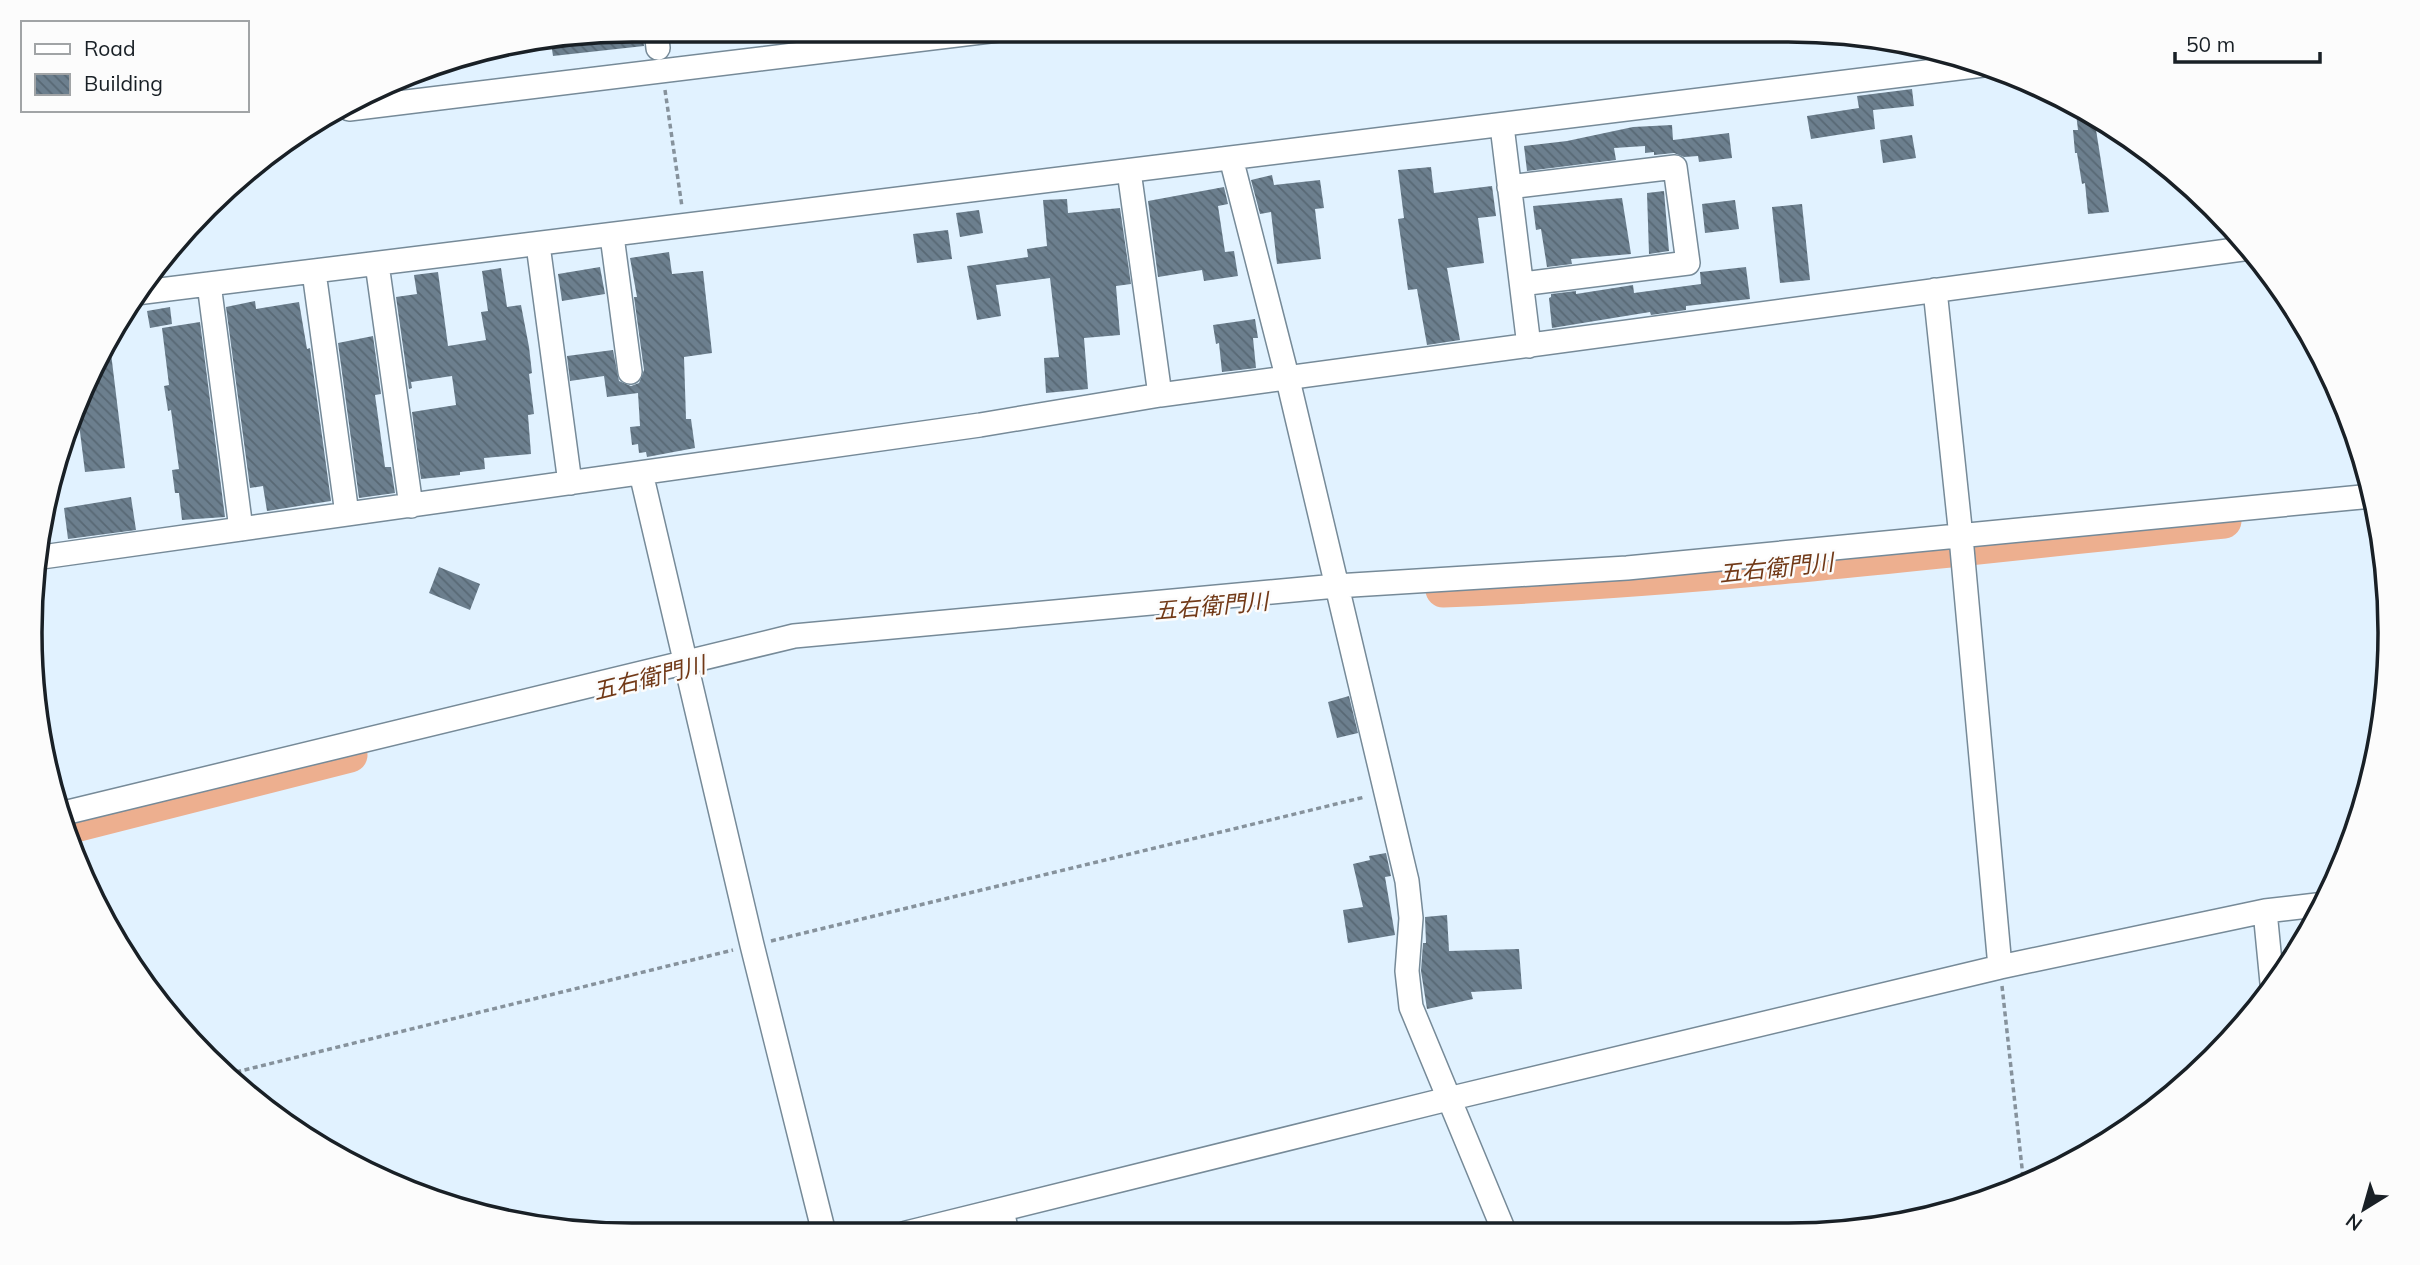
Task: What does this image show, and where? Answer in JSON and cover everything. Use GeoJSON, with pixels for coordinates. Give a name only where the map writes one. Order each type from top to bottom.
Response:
{"type":"FeatureCollection","features":[{"type":"Feature","properties":{"kind":"street"},"geometry":{"type":"LineString","coordinates":[[360,109],[902,42]]}},
{"type":"Feature","properties":{"kind":"street"},"geometry":{"type":"LineString","coordinates":[[151,291],[1960,68]]}},
{"type":"Feature","properties":{"kind":"street"},"geometry":{"type":"LineString","coordinates":[[1502,126],[1529,346]]}},
{"type":"Feature","properties":{"kind":"street"},"geometry":{"type":"LineString","coordinates":[[1231,158],[1288,380],[1407,881],[1411,918],[1407,971],[1411,1007],[1501,1223]]}},
{"type":"Feature","properties":{"kind":"street"},"geometry":{"type":"LineString","coordinates":[[1509,187],[1675,167],[1688,262],[1521,284]]}},
{"type":"Feature","properties":{"kind":"street"},"geometry":{"type":"LineString","coordinates":[[1129,171],[1160,396]]}},
{"type":"Feature","properties":{"kind":"street"},"geometry":{"type":"LineString","coordinates":[[612,236],[630,372]]}},
{"type":"Feature","properties":{"kind":"street"},"geometry":{"type":"LineString","coordinates":[[538,245],[570,483]]}},
{"type":"Feature","properties":{"kind":"street"},"geometry":{"type":"LineString","coordinates":[[47,556],[980,425],[1160,396],[2237,250]]}},
{"type":"Feature","properties":{"kind":"street"},"geometry":{"type":"LineString","coordinates":[[377,264],[411,506]]}},
{"type":"Feature","properties":{"kind":"street"},"geometry":{"type":"LineString","coordinates":[[314,272],[347,514]]}},
{"type":"Feature","properties":{"kind":"street"},"geometry":{"type":"LineString","coordinates":[[209,285],[241,529]]}},
{"type":"Feature","properties":{"kind":"street"},"geometry":{"type":"LineString","coordinates":[[1936,290],[2000,967]]}},
{"type":"Feature","properties":{"kind":"street"},"geometry":{"type":"LineString","coordinates":[[641,473],[752,945],[822,1223]]}},
{"type":"Feature","properties":{"kind":"street"},"geometry":{"type":"LineString","coordinates":[[70,812],[794,636],[1336,586],[1626,568],[2362,497]]}},
{"type":"Feature","properties":{"kind":"street"},"geometry":{"type":"LineString","coordinates":[[948,1223],[1448,1099],[2000,967],[2265,911],[2311,906]]}},
{"type":"Feature","properties":{"kind":"street"},"geometry":{"type":"LineString","coordinates":[[2265,911],[2271,971]]}},
{"type":"Feature","properties":{"kind":"street"},"geometry":{"type":"LineString","coordinates":[[1002,1210],[1005,1223]]}},
{"type":"Feature","properties":{"kind":"path"},"geometry":{"type":"LineString","coordinates":[[662,72],[685,226]]}},
{"type":"Feature","properties":{"kind":"path"},"geometry":{"type":"LineString","coordinates":[[238,1072],[1387,792]]}},
{"type":"Feature","properties":{"kind":"path"},"geometry":{"type":"LineString","coordinates":[[2000,967],[2023,1174]]}},
{"type":"Feature","properties":{"kind":"building"},"geometry":{"type":"Polygon","coordinates":[[[644,42],[644,46],[553,56],[552,48],[555,47],[644,42]]]}},
{"type":"Feature","properties":{"kind":"building"},"geometry":{"type":"Polygon","coordinates":[[[1912,89],[1914,106],[1873,110],[1875,129],[1811,139],[1807,116],[1859,108],[1857,96],[1912,89]]]}},
{"type":"Feature","properties":{"kind":"building"},"geometry":{"type":"Polygon","coordinates":[[[2077,118],[2096,129],[2109,212],[2088,214],[2085,183],[2082,184],[2075,153],[2073,130],[2078,130],[2077,118]]]}},
{"type":"Feature","properties":{"kind":"building"},"geometry":{"type":"Polygon","coordinates":[[[1672,125],[1673,140],[1729,133],[1732,158],[1699,162],[1698,156],[1645,153],[1645,146],[1614,148],[1616,160],[1527,171],[1524,146],[1567,141],[1633,127],[1672,125]]]}},
{"type":"Feature","properties":{"kind":"building"},"geometry":{"type":"Polygon","coordinates":[[[1912,135],[1916,158],[1883,163],[1880,140],[1912,135]]]}},
{"type":"Feature","properties":{"kind":"building"},"geometry":{"type":"Polygon","coordinates":[[[1431,167],[1434,193],[1492,186],[1496,216],[1478,218],[1484,263],[1447,268],[1460,340],[1427,345],[1417,289],[1408,290],[1398,219],[1404,218],[1398,170],[1431,167]]]}},
{"type":"Feature","properties":{"kind":"building"},"geometry":{"type":"Polygon","coordinates":[[[1272,175],[1274,185],[1320,180],[1324,208],[1315,209],[1321,259],[1277,264],[1271,212],[1260,214],[1251,180],[1272,175]]]}},
{"type":"Feature","properties":{"kind":"building"},"geometry":{"type":"Polygon","coordinates":[[[1224,187],[1228,204],[1218,206],[1225,252],[1234,251],[1238,276],[1204,281],[1202,270],[1158,277],[1148,201],[1224,187]]]}},
{"type":"Feature","properties":{"kind":"building"},"geometry":{"type":"Polygon","coordinates":[[[1664,191],[1669,251],[1649,254],[1647,193],[1664,191]]]}},
{"type":"Feature","properties":{"kind":"building"},"geometry":{"type":"Polygon","coordinates":[[[1622,198],[1631,254],[1571,259],[1572,264],[1547,267],[1541,229],[1536,230],[1533,206],[1622,198]]]}},
{"type":"Feature","properties":{"kind":"building"},"geometry":{"type":"Polygon","coordinates":[[[1067,199],[1068,213],[1120,208],[1131,284],[1116,286],[1120,335],[1084,338],[1088,389],[1046,393],[1044,358],[1059,357],[1050,278],[996,285],[1001,316],[977,320],[967,266],[1028,257],[1027,249],[1047,246],[1043,200],[1067,199]]]}},
{"type":"Feature","properties":{"kind":"building"},"geometry":{"type":"Polygon","coordinates":[[[1735,200],[1739,229],[1705,233],[1702,204],[1735,200]]]}},
{"type":"Feature","properties":{"kind":"building"},"geometry":{"type":"Polygon","coordinates":[[[1802,204],[1810,280],[1780,283],[1772,207],[1802,204]]]}},
{"type":"Feature","properties":{"kind":"building"},"geometry":{"type":"Polygon","coordinates":[[[979,210],[983,233],[960,237],[956,213],[979,210]]]}},
{"type":"Feature","properties":{"kind":"building"},"geometry":{"type":"Polygon","coordinates":[[[948,230],[952,259],[917,263],[913,234],[948,230]]]}},
{"type":"Feature","properties":{"kind":"building"},"geometry":{"type":"Polygon","coordinates":[[[669,252],[672,274],[703,271],[712,353],[684,357],[686,419],[691,419],[695,448],[647,457],[646,452],[639,453],[638,444],[632,445],[630,427],[640,426],[638,393],[607,397],[604,376],[570,381],[567,356],[613,350],[619,381],[631,386],[639,383],[644,370],[634,297],[637,297],[630,258],[669,252]]]}},
{"type":"Feature","properties":{"kind":"building"},"geometry":{"type":"Polygon","coordinates":[[[600,267],[605,294],[562,301],[558,274],[600,267]]]}},
{"type":"Feature","properties":{"kind":"building"},"geometry":{"type":"Polygon","coordinates":[[[1746,267],[1750,299],[1686,306],[1686,310],[1651,315],[1650,312],[1552,328],[1549,298],[1551,294],[1576,291],[1576,294],[1633,285],[1634,293],[1701,284],[1700,272],[1746,267]]]}},
{"type":"Feature","properties":{"kind":"building"},"geometry":{"type":"Polygon","coordinates":[[[501,268],[507,307],[521,305],[529,347],[534,414],[528,415],[531,454],[484,458],[485,469],[421,479],[412,412],[456,405],[452,376],[411,382],[412,388],[409,389],[396,297],[417,294],[414,275],[438,272],[448,346],[486,340],[481,312],[488,311],[482,271],[501,268]]]}},
{"type":"Feature","properties":{"kind":"building"},"geometry":{"type":"Polygon","coordinates":[[[255,301],[256,309],[299,302],[307,349],[310,348],[331,501],[267,511],[263,486],[250,488],[226,307],[255,301]]]}},
{"type":"Feature","properties":{"kind":"building"},"geometry":{"type":"Polygon","coordinates":[[[170,307],[172,324],[150,328],[147,311],[170,307]]]}},
{"type":"Feature","properties":{"kind":"building"},"geometry":{"type":"Polygon","coordinates":[[[1255,319],[1258,338],[1253,338],[1256,368],[1222,372],[1219,343],[1216,344],[1213,325],[1255,319]]]}},
{"type":"Feature","properties":{"kind":"building"},"geometry":{"type":"Polygon","coordinates":[[[200,322],[225,517],[182,520],[179,493],[175,493],[172,470],[179,469],[171,410],[168,411],[164,386],[169,385],[162,328],[200,322]]]}},
{"type":"Feature","properties":{"kind":"building"},"geometry":{"type":"Polygon","coordinates":[[[373,336],[381,394],[375,395],[385,467],[391,467],[395,493],[359,498],[338,343],[373,336]]]}},
{"type":"Feature","properties":{"kind":"building"},"geometry":{"type":"Polygon","coordinates":[[[111,355],[125,468],[85,472],[79,427],[111,355]]]}},
{"type":"Feature","properties":{"kind":"building"},"geometry":{"type":"Polygon","coordinates":[[[131,497],[136,530],[68,539],[64,508],[131,497]]]}},
{"type":"Feature","properties":{"kind":"building"},"geometry":{"type":"Polygon","coordinates":[[[439,567],[480,584],[470,610],[429,593],[439,567]]]}},
{"type":"Feature","properties":{"kind":"building"},"geometry":{"type":"Polygon","coordinates":[[[1349,696],[1358,733],[1337,738],[1328,702],[1349,696]]]}},
{"type":"Feature","properties":{"kind":"building"},"geometry":{"type":"Polygon","coordinates":[[[1386,853],[1391,876],[1385,877],[1395,935],[1348,943],[1343,910],[1363,907],[1353,864],[1370,860],[1369,856],[1386,853]]]}},
{"type":"Feature","properties":{"kind":"building"},"geometry":{"type":"Polygon","coordinates":[[[1447,915],[1449,951],[1519,949],[1522,989],[1471,992],[1473,999],[1427,1009],[1421,971],[1423,943],[1426,943],[1425,917],[1447,915]]]}},
{"type":"Feature","properties":{"kind":"waterway","name":"五右衛門川"},"geometry":{"type":"LineString","coordinates":[[1443,590],[1737,571],[2224,521]]}},
{"type":"Feature","properties":{"kind":"waterway","name":"五右衛門川"},"geometry":{"type":"LineString","coordinates":[[74,825],[350,755]]}}]}
